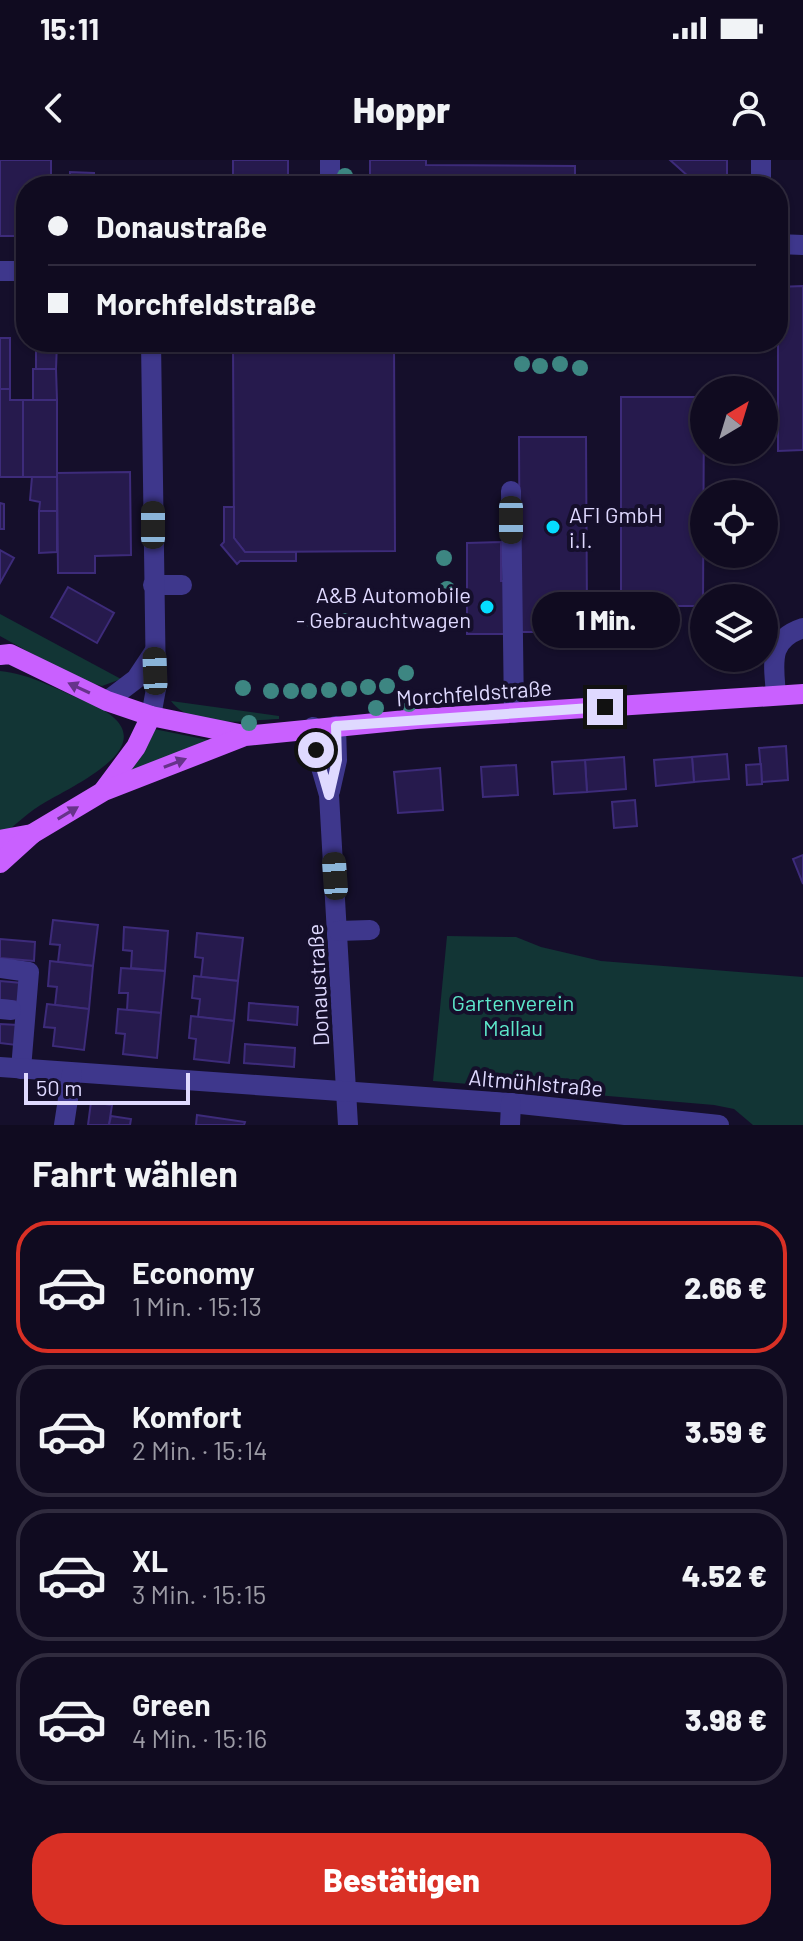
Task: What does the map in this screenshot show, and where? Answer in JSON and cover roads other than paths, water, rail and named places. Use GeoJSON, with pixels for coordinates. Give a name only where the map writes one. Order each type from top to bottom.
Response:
{"type":"FeatureCollection","features":[{"type":"Feature","properties":{"kind":"main road","name":"Morchfeldstraße"},"geometry":{"type":"LineString","coordinates":[[3,652],[107,701],[151,716],[245,736]]}},
{"type":"Feature","properties":{"kind":"main road","name":"Morchfeldstraße"},"geometry":{"type":"LineString","coordinates":[[0,840],[32,834],[104,791],[245,736],[313,727],[803,694]]}},
{"type":"Feature","properties":{"kind":"main road","name":"Morchfeldstraße"},"geometry":{"type":"LineString","coordinates":[[104,791],[136,747],[151,716]]}},
{"type":"Feature","properties":{"kind":"main road"},"geometry":{"type":"LineString","coordinates":[[0,863],[32,834]]}},
{"type":"Feature","properties":{"kind":"street"},"geometry":{"type":"LineString","coordinates":[[151,352],[156,689],[151,716]]}},
{"type":"Feature","properties":{"kind":"street"},"geometry":{"type":"LineString","coordinates":[[511,491],[514,713]]}},
{"type":"Feature","properties":{"kind":"street"},"geometry":{"type":"LineString","coordinates":[[153,585],[182,585]]}},
{"type":"Feature","properties":{"kind":"street"},"geometry":{"type":"LineString","coordinates":[[776,695],[775,648],[788,633],[803,628]]}},
{"type":"Feature","properties":{"kind":"street"},"geometry":{"type":"LineString","coordinates":[[107,701],[136,679],[154,652]]}},
{"type":"Feature","properties":{"kind":"street","name":"Donaustraße"},"geometry":{"type":"LineString","coordinates":[[329,795],[337,760],[336,726]]}},
{"type":"Feature","properties":{"kind":"street","name":"Donaustraße"},"geometry":{"type":"LineString","coordinates":[[313,727],[329,795],[348,1125]]}},
{"type":"Feature","properties":{"kind":"street"},"geometry":{"type":"LineString","coordinates":[[338,931],[370,930]]}},
{"type":"Feature","properties":{"kind":"street"},"geometry":{"type":"LineString","coordinates":[[0,968],[29,972],[21,1069]]}},
{"type":"Feature","properties":{"kind":"street","name":"Altmühlstraße"},"geometry":{"type":"LineString","coordinates":[[0,1067],[511,1103],[719,1125]]}},
{"type":"Feature","properties":{"kind":"street"},"geometry":{"type":"LineString","coordinates":[[64,1125],[72,1073]]}},
{"type":"Feature","properties":{"kind":"street"},"geometry":{"type":"LineString","coordinates":[[510,1125],[511,1103]]}},
{"type":"Feature","properties":{"kind":"place","name":"AFI GmbH i.I."},"geometry":{"type":"Point","coordinates":[553,527]}},
{"type":"Feature","properties":{"kind":"place","name":"A&B Automobile - Gebrauchtwagen"},"geometry":{"type":"Point","coordinates":[487,607]}},
{"type":"Feature","properties":{"kind":"park label","name":"Gartenverein Mallau"},"geometry":{"type":"Point","coordinates":[513,1014]}}]}
